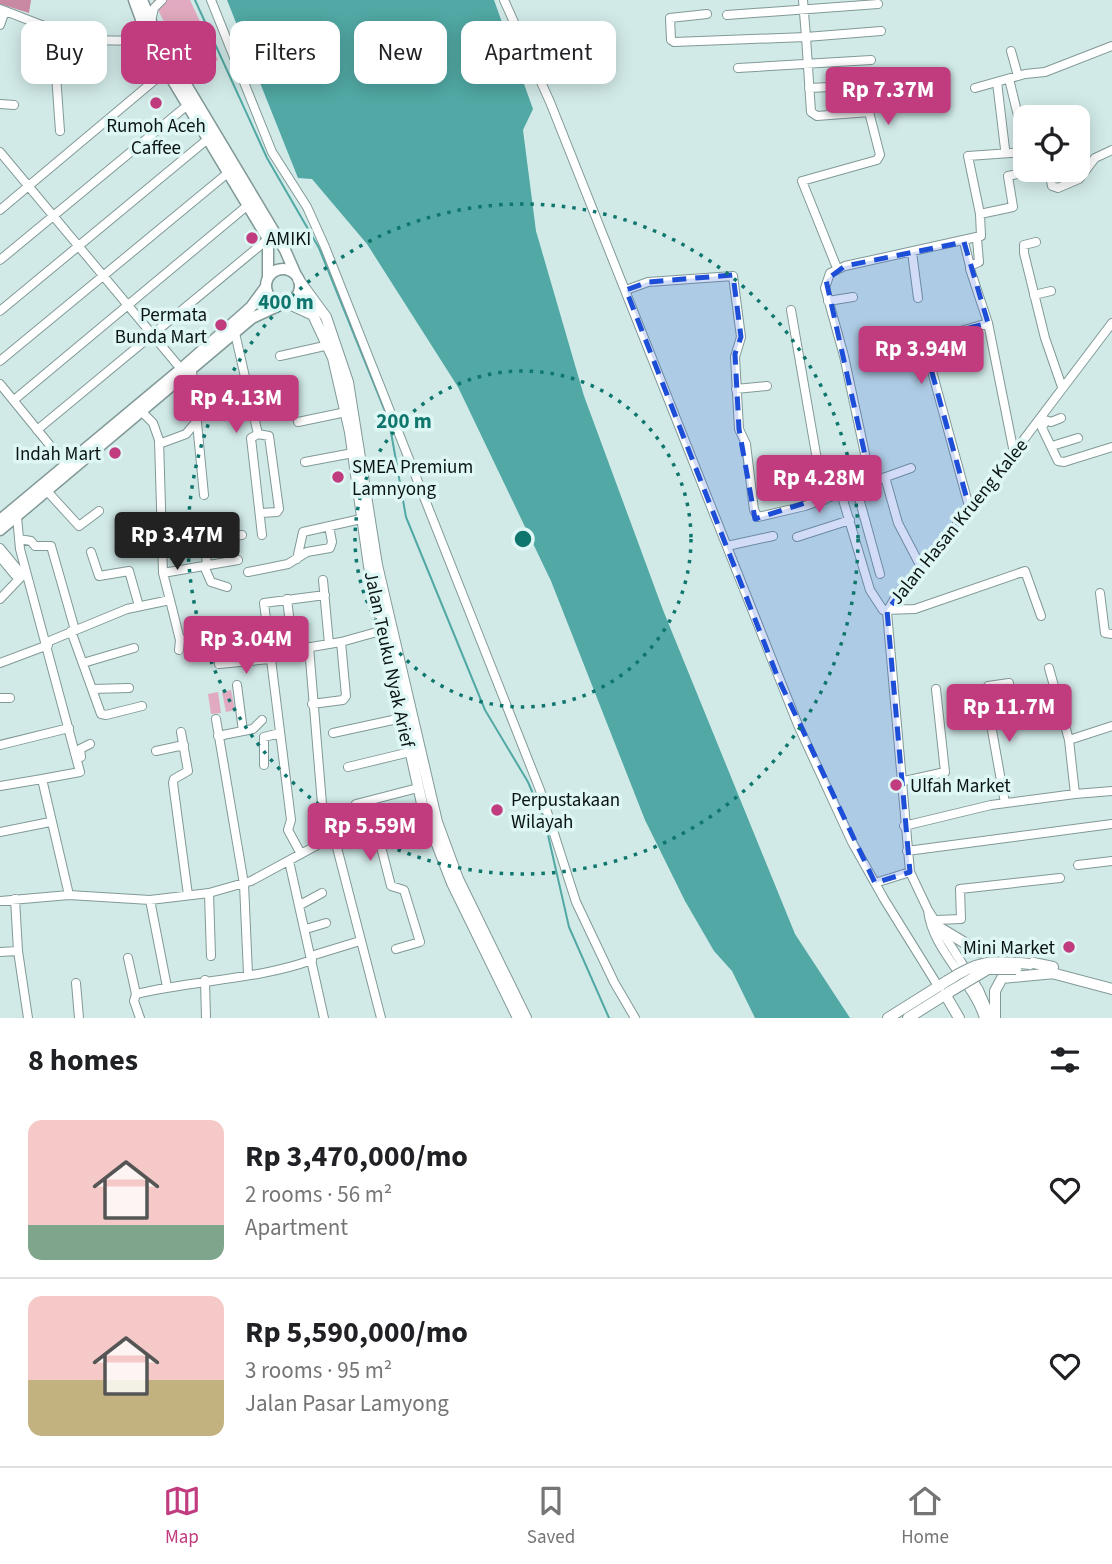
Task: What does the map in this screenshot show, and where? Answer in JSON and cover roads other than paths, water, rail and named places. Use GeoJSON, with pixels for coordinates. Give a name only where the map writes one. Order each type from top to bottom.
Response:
{"type":"FeatureCollection","features":[{"type":"Feature","properties":{"kind":"highway"},"geometry":{"type":"LineString","coordinates":[[134,0],[142,21]]}},
{"type":"Feature","properties":{"kind":"highway"},"geometry":{"type":"LineString","coordinates":[[142,0],[149,21]]}},
{"type":"Feature","properties":{"kind":"highway"},"geometry":{"type":"LineString","coordinates":[[0,520],[235,332],[259,314],[285,303],[299,293],[297,277],[285,250],[178,84]]}},
{"type":"Feature","properties":{"kind":"highway"},"geometry":{"type":"LineString","coordinates":[[182,84],[209,138],[268,239],[269,297],[285,303]]}},
{"type":"Feature","properties":{"kind":"highway"},"geometry":{"type":"LineString","coordinates":[[0,530],[143,413],[251,307],[267,283],[284,269],[297,277]]}},
{"type":"Feature","properties":{"kind":"main road","name":"Jalan Teuku Nyak Arief"},"geometry":{"type":"LineString","coordinates":[[297,277],[326,317],[343,362],[356,417],[373,566],[384,630],[423,808],[452,883],[526,1018]]}},
{"type":"Feature","properties":{"kind":"main road","name":"Jalan Teuku Nyak Arief"},"geometry":{"type":"LineString","coordinates":[[285,303],[313,315],[329,345],[346,412],[361,519],[437,822],[458,879],[508,989],[518,1018]]}},
{"type":"Feature","properties":{"kind":"main road"},"geometry":{"type":"LineString","coordinates":[[938,924],[980,952],[1112,982]]}},
{"type":"Feature","properties":{"kind":"main road"},"geometry":{"type":"LineString","coordinates":[[888,1018],[911,1012],[945,988],[988,969],[1030,967],[1054,970],[1112,989]]}},
{"type":"Feature","properties":{"kind":"main road"},"geometry":{"type":"LineString","coordinates":[[993,1018],[995,991],[1002,978],[1054,970]]}},
{"type":"Feature","properties":{"kind":"main road"},"geometry":{"type":"LineString","coordinates":[[945,988],[959,1018]]}},
{"type":"Feature","properties":{"kind":"street"},"geometry":{"type":"LineString","coordinates":[[151,21],[154,8],[163,0]]}},
{"type":"Feature","properties":{"kind":"street"},"geometry":{"type":"LineString","coordinates":[[211,0],[272,152],[307,207],[325,247],[540,790],[576,902],[609,972],[635,1018]]}},
{"type":"Feature","properties":{"kind":"street"},"geometry":{"type":"LineString","coordinates":[[504,0],[528,49],[630,288],[727,546],[804,737],[837,811],[875,883],[945,988]]}},
{"type":"Feature","properties":{"kind":"street"},"geometry":{"type":"LineString","coordinates":[[727,15],[804,5],[878,4]]}},
{"type":"Feature","properties":{"kind":"street"},"geometry":{"type":"LineString","coordinates":[[804,5],[810,110],[815,115],[869,112],[880,155],[877,160],[802,181],[837,268]]}},
{"type":"Feature","properties":{"kind":"street"},"geometry":{"type":"LineString","coordinates":[[0,25],[3,10],[32,21]]}},
{"type":"Feature","properties":{"kind":"street"},"geometry":{"type":"LineString","coordinates":[[707,14],[670,18],[671,40],[806,37],[881,31]]}},
{"type":"Feature","properties":{"kind":"street"},"geometry":{"type":"LineString","coordinates":[[975,88],[1018,76],[1045,72],[1112,46]]}},
{"type":"Feature","properties":{"kind":"street"},"geometry":{"type":"LineString","coordinates":[[1011,51],[1018,76]]}},
{"type":"Feature","properties":{"kind":"street"},"geometry":{"type":"LineString","coordinates":[[738,68],[871,60]]}},
{"type":"Feature","properties":{"kind":"street"},"geometry":{"type":"LineString","coordinates":[[1009,79],[1015,105]]}},
{"type":"Feature","properties":{"kind":"street"},"geometry":{"type":"LineString","coordinates":[[997,82],[1005,149]]}},
{"type":"Feature","properties":{"kind":"street"},"geometry":{"type":"LineString","coordinates":[[54,84],[54,103],[60,131]]}},
{"type":"Feature","properties":{"kind":"street"},"geometry":{"type":"LineString","coordinates":[[0,210],[150,84]]}},
{"type":"Feature","properties":{"kind":"street"},"geometry":{"type":"LineString","coordinates":[[808,89],[873,85]]}},
{"type":"Feature","properties":{"kind":"street"},"geometry":{"type":"LineString","coordinates":[[0,260],[191,102]]}},
{"type":"Feature","properties":{"kind":"street"},"geometry":{"type":"LineString","coordinates":[[0,104],[14,104]]}},
{"type":"Feature","properties":{"kind":"street"},"geometry":{"type":"LineString","coordinates":[[0,310],[209,138]]}},
{"type":"Feature","properties":{"kind":"street"},"geometry":{"type":"LineString","coordinates":[[1090,165],[1096,158],[1112,150]]}},
{"type":"Feature","properties":{"kind":"street"},"geometry":{"type":"LineString","coordinates":[[0,152],[152,334],[187,370],[204,495]]}},
{"type":"Feature","properties":{"kind":"street"},"geometry":{"type":"LineString","coordinates":[[871,482],[860,424],[825,282],[837,268],[977,239],[982,233],[980,214],[968,156],[1013,153]]}},
{"type":"Feature","properties":{"kind":"street"},"geometry":{"type":"LineString","coordinates":[[0,361],[229,172]]}},
{"type":"Feature","properties":{"kind":"street"},"geometry":{"type":"LineString","coordinates":[[980,214],[1013,207],[1008,176],[1013,175]]}},
{"type":"Feature","properties":{"kind":"street"},"geometry":{"type":"LineString","coordinates":[[1051,182],[1052,186],[1058,188],[1072,182]]}},
{"type":"Feature","properties":{"kind":"street"},"geometry":{"type":"LineString","coordinates":[[14,400],[248,205]]}},
{"type":"Feature","properties":{"kind":"street"},"geometry":{"type":"LineString","coordinates":[[37,430],[268,239]]}},
{"type":"Feature","properties":{"kind":"street"},"geometry":{"type":"LineString","coordinates":[[970,266],[979,262],[977,239]]}},
{"type":"Feature","properties":{"kind":"street"},"geometry":{"type":"LineString","coordinates":[[964,242],[988,323],[1014,453]]}},
{"type":"Feature","properties":{"kind":"street"},"geometry":{"type":"LineString","coordinates":[[1036,242],[1023,248],[1034,295],[1062,387]]}},
{"type":"Feature","properties":{"kind":"street"},"geometry":{"type":"LineString","coordinates":[[912,253],[918,298]]}},
{"type":"Feature","properties":{"kind":"street"},"geometry":{"type":"LineString","coordinates":[[630,288],[643,283],[733,275],[741,337],[735,357],[739,429],[746,444],[755,514],[763,518],[824,500],[911,468]]}},
{"type":"Feature","properties":{"kind":"street"},"geometry":{"type":"LineString","coordinates":[[1034,295],[1051,291]]}},
{"type":"Feature","properties":{"kind":"street"},"geometry":{"type":"LineString","coordinates":[[828,301],[853,297]]}},
{"type":"Feature","properties":{"kind":"street"},"geometry":{"type":"LineString","coordinates":[[790,310],[824,500]]}},
{"type":"Feature","properties":{"kind":"street"},"geometry":{"type":"LineString","coordinates":[[970,510],[924,342],[988,323]]}},
{"type":"Feature","properties":{"kind":"street","name":"Jalan Hasan Krueng Kalee"},"geometry":{"type":"LineString","coordinates":[[928,910],[908,872],[887,612],[1042,419],[1062,387],[1112,323]]}},
{"type":"Feature","properties":{"kind":"street"},"geometry":{"type":"LineString","coordinates":[[235,332],[258,434]]}},
{"type":"Feature","properties":{"kind":"street"},"geometry":{"type":"LineString","coordinates":[[280,356],[329,345]]}},
{"type":"Feature","properties":{"kind":"street"},"geometry":{"type":"LineString","coordinates":[[0,384],[66,465]]}},
{"type":"Feature","properties":{"kind":"street"},"geometry":{"type":"LineString","coordinates":[[737,389],[766,386]]}},
{"type":"Feature","properties":{"kind":"street"},"geometry":{"type":"LineString","coordinates":[[298,422],[346,412]]}},
{"type":"Feature","properties":{"kind":"street"},"geometry":{"type":"LineString","coordinates":[[143,413],[153,423],[159,443],[163,573],[180,640],[179,650]]}},
{"type":"Feature","properties":{"kind":"street"},"geometry":{"type":"LineString","coordinates":[[1061,418],[1042,419],[1042,428],[1058,461],[1064,462],[1112,447]]}},
{"type":"Feature","properties":{"kind":"street"},"geometry":{"type":"LineString","coordinates":[[159,443],[186,434],[196,422]]}},
{"type":"Feature","properties":{"kind":"street"},"geometry":{"type":"LineString","coordinates":[[261,513],[279,509],[269,436],[258,434],[251,438],[262,535]]}},
{"type":"Feature","properties":{"kind":"street"},"geometry":{"type":"LineString","coordinates":[[1052,446],[1078,438]]}},
{"type":"Feature","properties":{"kind":"street"},"geometry":{"type":"LineString","coordinates":[[304,462],[353,453]]}},
{"type":"Feature","properties":{"kind":"street"},"geometry":{"type":"LineString","coordinates":[[885,477],[898,523],[920,568]]}},
{"type":"Feature","properties":{"kind":"street"},"geometry":{"type":"LineString","coordinates":[[856,487],[880,574]]}},
{"type":"Feature","properties":{"kind":"street"},"geometry":{"type":"LineString","coordinates":[[47,491],[79,526],[99,511]]}},
{"type":"Feature","properties":{"kind":"street"},"geometry":{"type":"LineString","coordinates":[[841,493],[870,590],[879,606],[887,612],[915,609],[1025,571],[1041,616]]}},
{"type":"Feature","properties":{"kind":"street"},"geometry":{"type":"LineString","coordinates":[[17,517],[19,540],[80,772]]}},
{"type":"Feature","properties":{"kind":"street"},"geometry":{"type":"LineString","coordinates":[[297,559],[300,533],[361,519]]}},
{"type":"Feature","properties":{"kind":"street"},"geometry":{"type":"LineString","coordinates":[[797,537],[850,520]]}},
{"type":"Feature","properties":{"kind":"street"},"geometry":{"type":"LineString","coordinates":[[248,572],[288,564],[307,552],[332,546],[329,526]]}},
{"type":"Feature","properties":{"kind":"street"},"geometry":{"type":"LineString","coordinates":[[227,587],[211,582],[206,566],[205,540],[242,535]]}},
{"type":"Feature","properties":{"kind":"street"},"geometry":{"type":"LineString","coordinates":[[727,546],[773,536]]}},
{"type":"Feature","properties":{"kind":"street"},"geometry":{"type":"LineString","coordinates":[[19,540],[31,541],[35,546],[51,546],[73,631],[103,715],[142,706]]}},
{"type":"Feature","properties":{"kind":"street"},"geometry":{"type":"LineString","coordinates":[[0,548],[19,571],[20,579]]}},
{"type":"Feature","properties":{"kind":"street"},"geometry":{"type":"LineString","coordinates":[[91,552],[99,576],[130,571],[139,606]]}},
{"type":"Feature","properties":{"kind":"street"},"geometry":{"type":"LineString","coordinates":[[0,557],[20,579]]}},
{"type":"Feature","properties":{"kind":"street"},"geometry":{"type":"LineString","coordinates":[[163,573],[238,560]]}},
{"type":"Feature","properties":{"kind":"street"},"geometry":{"type":"LineString","coordinates":[[0,599],[20,579]]}},
{"type":"Feature","properties":{"kind":"street"},"geometry":{"type":"LineString","coordinates":[[323,580],[329,644]]}},
{"type":"Feature","properties":{"kind":"street"},"geometry":{"type":"LineString","coordinates":[[1100,593],[1104,629],[1108,635],[1112,634]]}},
{"type":"Feature","properties":{"kind":"street"},"geometry":{"type":"LineString","coordinates":[[301,854],[288,830],[291,820],[264,603],[325,595]]}},
{"type":"Feature","properties":{"kind":"street"},"geometry":{"type":"LineString","coordinates":[[287,599],[293,649]]}},
{"type":"Feature","properties":{"kind":"street"},"geometry":{"type":"LineString","coordinates":[[0,663],[139,606],[170,600]]}},
{"type":"Feature","properties":{"kind":"street"},"geometry":{"type":"LineString","coordinates":[[219,664],[341,642],[384,630]]}},
{"type":"Feature","properties":{"kind":"street"},"geometry":{"type":"LineString","coordinates":[[180,640],[226,635],[232,642]]}},
{"type":"Feature","properties":{"kind":"street"},"geometry":{"type":"LineString","coordinates":[[312,704],[344,700],[346,696],[341,642]]}},
{"type":"Feature","properties":{"kind":"street"},"geometry":{"type":"LineString","coordinates":[[309,647],[322,804]]}},
{"type":"Feature","properties":{"kind":"street"},"geometry":{"type":"LineString","coordinates":[[83,663],[134,648]]}},
{"type":"Feature","properties":{"kind":"street"},"geometry":{"type":"LineString","coordinates":[[1049,668],[1069,740],[1075,794]]}},
{"type":"Feature","properties":{"kind":"street"},"geometry":{"type":"LineString","coordinates":[[1005,803],[985,691],[988,686],[1009,683]]}},
{"type":"Feature","properties":{"kind":"street"},"geometry":{"type":"LineString","coordinates":[[237,685],[243,731]]}},
{"type":"Feature","properties":{"kind":"street"},"geometry":{"type":"LineString","coordinates":[[92,689],[128,688]]}},
{"type":"Feature","properties":{"kind":"street"},"geometry":{"type":"LineString","coordinates":[[900,782],[945,772],[936,689]]}},
{"type":"Feature","properties":{"kind":"street"},"geometry":{"type":"LineString","coordinates":[[0,698],[10,698]]}},
{"type":"Feature","properties":{"kind":"street"},"geometry":{"type":"LineString","coordinates":[[1036,723],[1062,716]]}},
{"type":"Feature","properties":{"kind":"street"},"geometry":{"type":"LineString","coordinates":[[333,733],[402,718]]}},
{"type":"Feature","properties":{"kind":"street"},"geometry":{"type":"LineString","coordinates":[[216,719],[244,884],[247,974]]}},
{"type":"Feature","properties":{"kind":"street"},"geometry":{"type":"LineString","coordinates":[[218,736],[255,728],[262,720]]}},
{"type":"Feature","properties":{"kind":"street"},"geometry":{"type":"LineString","coordinates":[[1069,740],[1112,726]]}},
{"type":"Feature","properties":{"kind":"street"},"geometry":{"type":"LineString","coordinates":[[0,745],[69,728]]}},
{"type":"Feature","properties":{"kind":"street"},"geometry":{"type":"LineString","coordinates":[[181,732],[188,772],[174,779],[173,783],[188,895]]}},
{"type":"Feature","properties":{"kind":"street"},"geometry":{"type":"LineString","coordinates":[[264,765],[264,737],[280,733]]}},
{"type":"Feature","properties":{"kind":"street"},"geometry":{"type":"LineString","coordinates":[[0,786],[80,772],[84,769],[80,749],[90,744]]}},
{"type":"Feature","properties":{"kind":"street"},"geometry":{"type":"LineString","coordinates":[[156,751],[184,745]]}},
{"type":"Feature","properties":{"kind":"street"},"geometry":{"type":"LineString","coordinates":[[348,767],[411,752]]}},
{"type":"Feature","properties":{"kind":"street"},"geometry":{"type":"LineString","coordinates":[[42,779],[69,895]]}},
{"type":"Feature","properties":{"kind":"street"},"geometry":{"type":"LineString","coordinates":[[359,827],[356,804],[418,788]]}},
{"type":"Feature","properties":{"kind":"street"},"geometry":{"type":"LineString","coordinates":[[904,826],[1005,803],[1112,791]]}},
{"type":"Feature","properties":{"kind":"street"},"geometry":{"type":"LineString","coordinates":[[0,901],[69,895],[150,900],[209,893],[244,884],[334,836],[423,808]]}},
{"type":"Feature","properties":{"kind":"street"},"geometry":{"type":"LineString","coordinates":[[0,832],[50,822]]}},
{"type":"Feature","properties":{"kind":"street"},"geometry":{"type":"LineString","coordinates":[[375,822],[391,886],[404,890],[420,942],[396,949]]}},
{"type":"Feature","properties":{"kind":"street"},"geometry":{"type":"LineString","coordinates":[[906,851],[1112,824]]}},
{"type":"Feature","properties":{"kind":"street"},"geometry":{"type":"LineString","coordinates":[[334,836],[356,911],[360,941],[381,1018]]}},
{"type":"Feature","properties":{"kind":"street"},"geometry":{"type":"LineString","coordinates":[[289,861],[324,1018]]}},
{"type":"Feature","properties":{"kind":"street"},"geometry":{"type":"LineString","coordinates":[[1078,865],[1112,861]]}},
{"type":"Feature","properties":{"kind":"street"},"geometry":{"type":"LineString","coordinates":[[875,883],[908,872]]}},
{"type":"Feature","properties":{"kind":"street"},"geometry":{"type":"LineString","coordinates":[[938,924],[961,919],[960,889],[1060,878]]}},
{"type":"Feature","properties":{"kind":"street"},"geometry":{"type":"LineString","coordinates":[[209,893],[211,956]]}},
{"type":"Feature","properties":{"kind":"street"},"geometry":{"type":"LineString","coordinates":[[300,905],[322,893]]}},
{"type":"Feature","properties":{"kind":"street"},"geometry":{"type":"LineString","coordinates":[[15,899],[18,951],[28,1018]]}},
{"type":"Feature","properties":{"kind":"street"},"geometry":{"type":"LineString","coordinates":[[150,900],[167,987]]}},
{"type":"Feature","properties":{"kind":"street"},"geometry":{"type":"LineString","coordinates":[[928,910],[979,990],[993,1018]]}},
{"type":"Feature","properties":{"kind":"street"},"geometry":{"type":"LineString","coordinates":[[928,910],[936,935],[975,995],[984,1018]]}},
{"type":"Feature","properties":{"kind":"street"},"geometry":{"type":"LineString","coordinates":[[306,929],[326,923]]}},
{"type":"Feature","properties":{"kind":"street"},"geometry":{"type":"LineString","coordinates":[[136,994],[205,980],[272,972],[360,941]]}},
{"type":"Feature","properties":{"kind":"street"},"geometry":{"type":"LineString","coordinates":[[0,951],[18,951]]}},
{"type":"Feature","properties":{"kind":"street"},"geometry":{"type":"LineString","coordinates":[[128,958],[136,994],[134,1001],[140,1018]]}},
{"type":"Feature","properties":{"kind":"street"},"geometry":{"type":"LineString","coordinates":[[205,980],[206,1018]]}},
{"type":"Feature","properties":{"kind":"street"},"geometry":{"type":"LineString","coordinates":[[76,983],[79,1018]]}},
{"type":"Feature","properties":{"kind":"water"},"geometry":{"type":"Polygon","coordinates":[[[227,0],[494,0],[502,21],[461,21],[461,84],[524,84],[533,109],[523,130],[536,231],[584,396],[663,610],[795,934],[850,1018],[755,1018],[732,971],[714,951],[685,901],[645,820],[551,581],[458,387],[367,244],[312,179],[298,178],[261,84],[340,84],[340,21],[235,21],[227,0]]]}},
{"type":"Feature","properties":{"kind":"waterway"},"geometry":{"type":"LineString","coordinates":[[195,0],[267,158],[319,248],[389,421],[406,517],[485,710],[528,782],[545,822],[569,927],[609,1018]]}},
{"type":"Feature","properties":{"kind":"place","name":"Rumoh Aceh Caffee"},"geometry":{"type":"Point","coordinates":[156,103]}},
{"type":"Feature","properties":{"kind":"place","name":"AMIKI"},"geometry":{"type":"Point","coordinates":[252,238]}},
{"type":"Feature","properties":{"kind":"place","name":"Permata Bunda Mart"},"geometry":{"type":"Point","coordinates":[221,325]}},
{"type":"Feature","properties":{"kind":"place","name":"Indah Mart"},"geometry":{"type":"Point","coordinates":[115,453]}},
{"type":"Feature","properties":{"kind":"place","name":"SMEA Premium Lamnyong"},"geometry":{"type":"Point","coordinates":[338,477]}},
{"type":"Feature","properties":{"kind":"place","name":"Ulfah Market"},"geometry":{"type":"Point","coordinates":[896,785]}},
{"type":"Feature","properties":{"kind":"place","name":"Perpustakaan Wilayah"},"geometry":{"type":"Point","coordinates":[497,810]}},
{"type":"Feature","properties":{"kind":"place","name":"Mini Market"},"geometry":{"type":"Point","coordinates":[1069,947]}}]}
